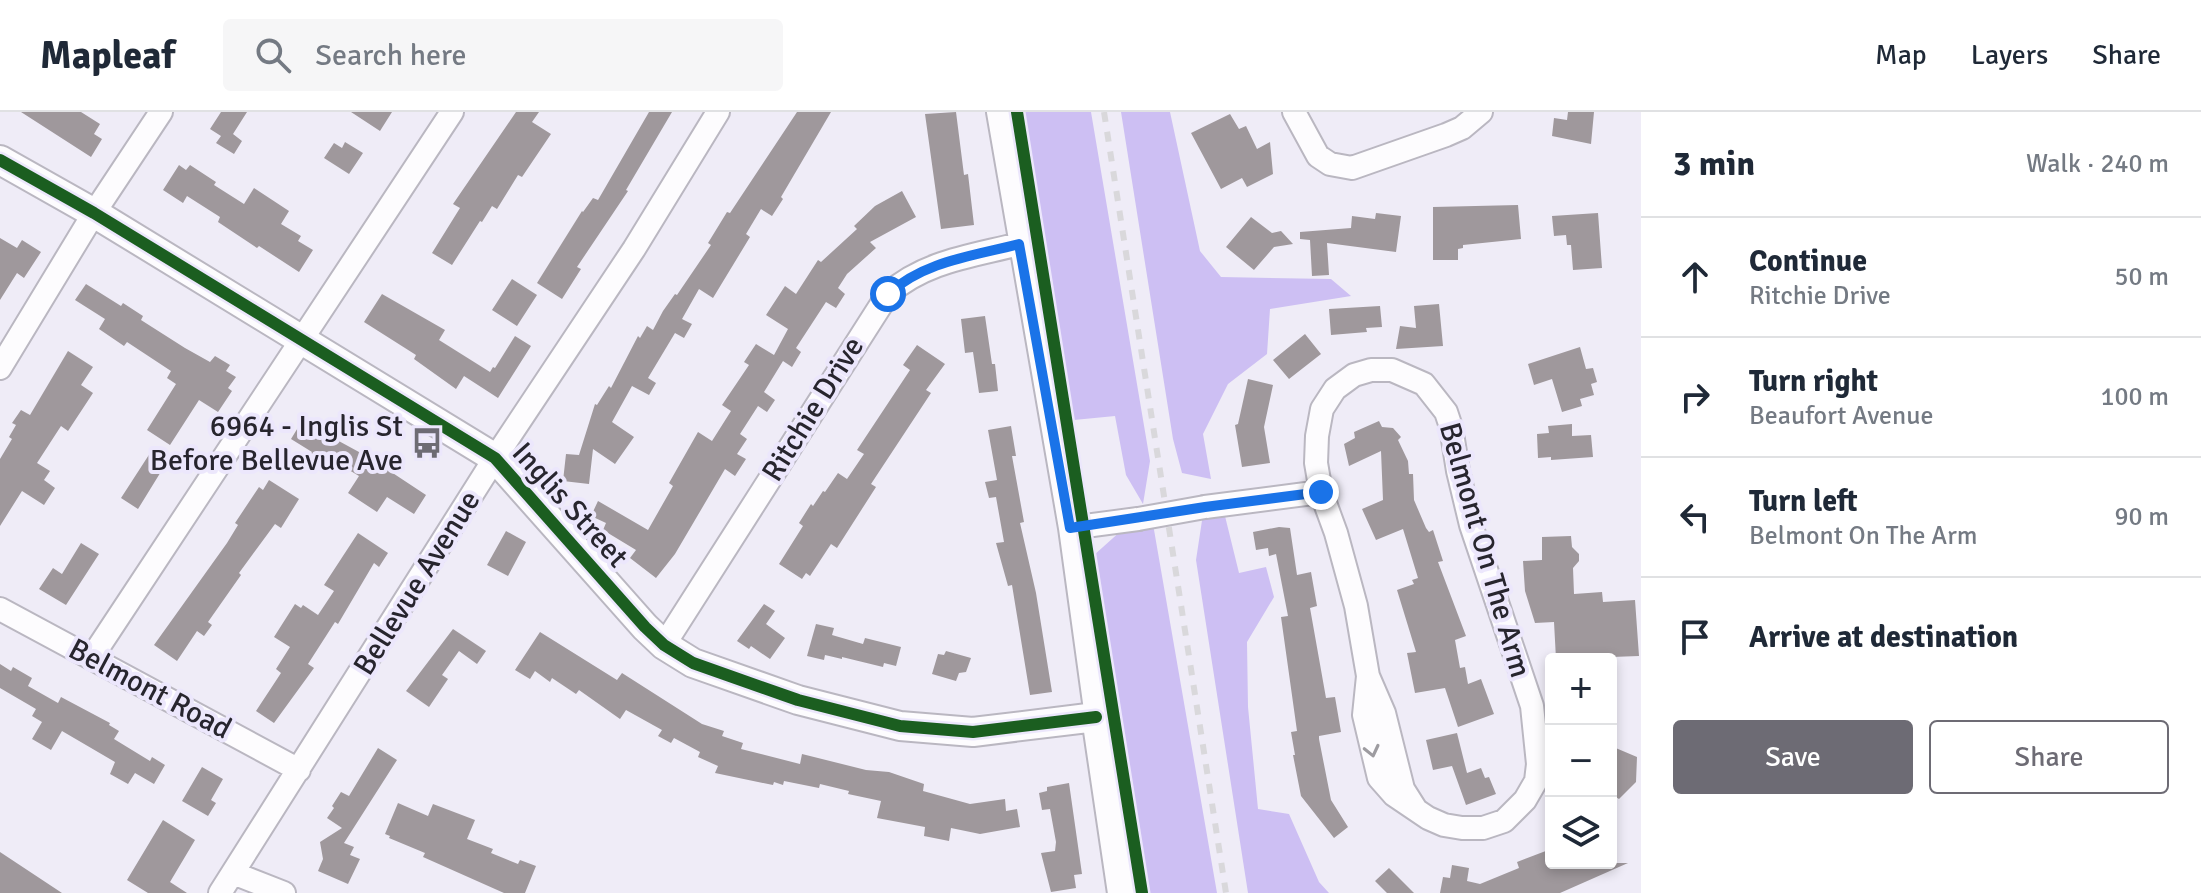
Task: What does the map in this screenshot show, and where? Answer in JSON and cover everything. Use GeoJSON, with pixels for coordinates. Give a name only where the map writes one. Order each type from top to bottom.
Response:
{"type":"FeatureCollection","features":[{"type":"Feature","properties":{"kind":"street"},"geometry":{"type":"LineString","coordinates":[[0,368],[94,213],[161,112]]}},
{"type":"Feature","properties":{"kind":"street"},"geometry":{"type":"LineString","coordinates":[[92,657],[452,112]]}},
{"type":"Feature","properties":{"kind":"street","name":"Bellevue Avenue"},"geometry":{"type":"LineString","coordinates":[[220,893],[495,458],[634,249],[718,112]]}},
{"type":"Feature","properties":{"kind":"street"},"geometry":{"type":"LineString","coordinates":[[998,112],[1070,528],[1122,893]]}},
{"type":"Feature","properties":{"kind":"street"},"geometry":{"type":"LineString","coordinates":[[1294,112],[1318,156],[1330,164],[1345,168],[1360,166],[1446,135],[1462,128],[1481,112]]}},
{"type":"Feature","properties":{"kind":"street","name":"Inglis Street"},"geometry":{"type":"LineString","coordinates":[[0,160],[94,213],[495,458],[664,645],[693,663],[798,700],[900,726],[973,732],[1096,717]]}},
{"type":"Feature","properties":{"kind":"street","name":"Ritchie Drive"},"geometry":{"type":"LineString","coordinates":[[664,645],[888,294],[930,266],[1019,244]]}},
{"type":"Feature","properties":{"kind":"street","name":"Belmont On The Arm"},"geometry":{"type":"LineString","coordinates":[[1371,370],[1392,370],[1424,384],[1446,412],[1471,525],[1532,706],[1538,764],[1536,781],[1525,800],[1504,821],[1483,828],[1444,825],[1394,795],[1379,778],[1364,715],[1368,676],[1356,606],[1321,492],[1316,463],[1317,436],[1322,409],[1335,389],[1354,375],[1371,370]]}},
{"type":"Feature","properties":{"kind":"street"},"geometry":{"type":"LineString","coordinates":[[1070,528],[1321,492]]}},
{"type":"Feature","properties":{"kind":"street","name":"Belmont Road"},"geometry":{"type":"LineString","coordinates":[[0,609],[299,770]]}},
{"type":"Feature","properties":{"kind":"street"},"geometry":{"type":"LineString","coordinates":[[233,873],[284,893]]}},
{"type":"Feature","properties":{"kind":"shaded area"},"geometry":{"type":"Polygon","coordinates":[[[1023,112],[1091,112],[1150,461],[1143,504],[1126,475],[1115,416],[1074,420],[1023,112]]]}},
{"type":"Feature","properties":{"kind":"shaded area"},"geometry":{"type":"Polygon","coordinates":[[[1121,112],[1170,112],[1200,251],[1221,277],[1331,279],[1351,296],[1270,309],[1267,354],[1228,384],[1203,434],[1211,479],[1182,473],[1173,439],[1121,112]]]}},
{"type":"Feature","properties":{"kind":"shaded area"},"geometry":{"type":"Polygon","coordinates":[[[1224,512],[1239,573],[1266,567],[1274,597],[1247,642],[1248,707],[1258,809],[1289,814],[1319,882],[1329,893],[1248,893],[1196,560],[1203,514],[1224,512]]]}},
{"type":"Feature","properties":{"kind":"shaded area"},"geometry":{"type":"Polygon","coordinates":[[[1153,524],[1217,893],[1138,893],[1109,711],[1110,670],[1094,626],[1084,564],[1122,530],[1153,524]]]}},
{"type":"Feature","properties":{"kind":"building"},"geometry":{"type":"Polygon","coordinates":[[[21,112],[81,112],[100,124],[94,134],[102,139],[91,157],[21,112]]]}},
{"type":"Feature","properties":{"kind":"building"},"geometry":{"type":"Polygon","coordinates":[[[221,112],[247,112],[233,134],[242,141],[234,154],[216,143],[221,136],[210,129],[221,112]]]}},
{"type":"Feature","properties":{"kind":"building"},"geometry":{"type":"Polygon","coordinates":[[[351,112],[392,112],[380,131],[351,112]]]}},
{"type":"Feature","properties":{"kind":"building"},"geometry":{"type":"Polygon","coordinates":[[[516,112],[539,112],[532,122],[551,134],[522,177],[518,175],[497,209],[492,206],[480,221],[452,265],[432,253],[460,208],[453,204],[516,112]]]}},
{"type":"Feature","properties":{"kind":"building"},"geometry":{"type":"Polygon","coordinates":[[[649,112],[672,112],[628,191],[577,267],[581,269],[562,299],[537,283],[582,211],[593,198],[598,200],[649,112]]]}},
{"type":"Feature","properties":{"kind":"building"},"geometry":{"type":"Polygon","coordinates":[[[797,112],[831,112],[772,216],[761,209],[746,234],[750,237],[713,298],[699,289],[682,319],[692,324],[684,338],[675,333],[648,378],[656,383],[649,395],[632,386],[612,422],[634,437],[615,464],[593,449],[589,484],[563,481],[566,454],[579,455],[595,404],[609,386],[611,388],[638,336],[640,338],[647,326],[653,330],[663,311],[711,245],[708,243],[727,212],[730,213],[797,112]]]}},
{"type":"Feature","properties":{"kind":"building"},"geometry":{"type":"Polygon","coordinates":[[[956,112],[974,225],[941,229],[925,114],[956,112]]]}},
{"type":"Feature","properties":{"kind":"building"},"geometry":{"type":"Polygon","coordinates":[[[1568,112],[1594,112],[1591,144],[1552,136],[1554,118],[1567,120],[1568,112]]]}},
{"type":"Feature","properties":{"kind":"building"},"geometry":{"type":"Polygon","coordinates":[[[1230,114],[1239,129],[1246,126],[1257,149],[1270,142],[1273,174],[1247,187],[1242,178],[1221,189],[1191,133],[1230,114]]]}},
{"type":"Feature","properties":{"kind":"building"},"geometry":{"type":"Polygon","coordinates":[[[345,142],[363,153],[349,174],[324,158],[334,143],[342,148],[345,142]]]}},
{"type":"Feature","properties":{"kind":"building"},"geometry":{"type":"Polygon","coordinates":[[[179,165],[186,170],[190,165],[244,204],[254,188],[289,211],[281,224],[301,236],[298,241],[313,250],[299,272],[218,222],[220,217],[187,196],[183,203],[163,190],[179,165]]]}},
{"type":"Feature","properties":{"kind":"building"},"geometry":{"type":"Polygon","coordinates":[[[902,191],[916,217],[870,242],[876,248],[847,274],[838,288],[845,294],[836,308],[826,302],[796,348],[801,352],[792,367],[783,361],[764,392],[775,400],[767,412],[758,406],[740,434],[747,439],[737,454],[746,459],[735,476],[725,469],[675,554],[656,578],[630,558],[636,550],[603,530],[606,523],[591,516],[598,501],[648,530],[673,486],[669,483],[698,432],[712,441],[731,411],[722,405],[749,365],[744,362],[756,344],[774,355],[788,329],[766,315],[785,286],[796,294],[818,260],[821,262],[857,229],[854,226],[875,206],[902,191]]]}},
{"type":"Feature","properties":{"kind":"building"},"geometry":{"type":"Polygon","coordinates":[[[1518,205],[1521,239],[1463,245],[1458,249],[1458,260],[1433,260],[1433,207],[1518,205]]]}},
{"type":"Feature","properties":{"kind":"building"},"geometry":{"type":"Polygon","coordinates":[[[1376,213],[1401,216],[1396,252],[1327,243],[1329,275],[1312,276],[1310,240],[1300,239],[1300,232],[1351,228],[1352,216],[1375,219],[1376,213]]]}},
{"type":"Feature","properties":{"kind":"building"},"geometry":{"type":"Polygon","coordinates":[[[1598,213],[1602,268],[1573,270],[1571,245],[1567,245],[1566,235],[1554,236],[1552,216],[1598,213]]]}},
{"type":"Feature","properties":{"kind":"building"},"geometry":{"type":"Polygon","coordinates":[[[1251,217],[1272,233],[1281,231],[1293,244],[1274,247],[1254,270],[1226,247],[1251,217]]]}},
{"type":"Feature","properties":{"kind":"building"},"geometry":{"type":"Polygon","coordinates":[[[0,238],[17,248],[22,240],[41,252],[24,278],[17,273],[0,300],[0,238]]]}},
{"type":"Feature","properties":{"kind":"building"},"geometry":{"type":"Polygon","coordinates":[[[512,279],[537,295],[517,326],[492,310],[512,279]]]}},
{"type":"Feature","properties":{"kind":"building"},"geometry":{"type":"Polygon","coordinates":[[[86,284],[121,306],[123,303],[143,316],[141,320],[185,348],[210,362],[215,356],[230,365],[226,371],[236,377],[228,388],[232,391],[218,412],[199,400],[170,445],[147,430],[176,384],[167,378],[171,371],[127,342],[124,346],[99,329],[105,319],[75,300],[86,284]]]}},
{"type":"Feature","properties":{"kind":"building"},"geometry":{"type":"Polygon","coordinates":[[[382,294],[445,330],[439,340],[490,372],[515,336],[531,346],[498,398],[464,376],[456,389],[414,359],[416,355],[364,322],[382,294]]]}},
{"type":"Feature","properties":{"kind":"building"},"geometry":{"type":"Polygon","coordinates":[[[1439,304],[1443,346],[1396,349],[1400,326],[1416,328],[1414,306],[1439,304]]]}},
{"type":"Feature","properties":{"kind":"building"},"geometry":{"type":"Polygon","coordinates":[[[1380,306],[1382,327],[1366,328],[1367,332],[1331,335],[1329,309],[1380,306]]]}},
{"type":"Feature","properties":{"kind":"building"},"geometry":{"type":"Polygon","coordinates":[[[985,316],[998,391],[979,393],[973,352],[965,353],[961,319],[985,316]]]}},
{"type":"Feature","properties":{"kind":"building"},"geometry":{"type":"Polygon","coordinates":[[[1305,334],[1321,354],[1289,379],[1273,360],[1305,334]]]}},
{"type":"Feature","properties":{"kind":"building"},"geometry":{"type":"Polygon","coordinates":[[[917,345],[945,364],[926,390],[931,393],[871,484],[876,487],[837,548],[831,544],[810,576],[806,573],[802,579],[779,564],[803,526],[799,523],[838,473],[847,479],[864,454],[857,450],[910,370],[903,365],[917,345]]]}},
{"type":"Feature","properties":{"kind":"building"},"geometry":{"type":"Polygon","coordinates":[[[1580,347],[1586,369],[1593,368],[1597,382],[1591,384],[1594,395],[1580,399],[1582,406],[1562,412],[1552,379],[1534,385],[1528,364],[1580,347]]]}},
{"type":"Feature","properties":{"kind":"building"},"geometry":{"type":"Polygon","coordinates":[[[68,351],[93,367],[81,385],[93,393],[68,431],[61,426],[37,463],[50,471],[44,480],[55,488],[44,505],[22,491],[0,526],[0,459],[12,439],[9,437],[16,425],[12,423],[21,410],[30,415],[68,351]]]}},
{"type":"Feature","properties":{"kind":"building"},"geometry":{"type":"Polygon","coordinates":[[[1248,379],[1273,385],[1264,427],[1270,463],[1242,467],[1235,425],[1238,424],[1248,379]]]}},
{"type":"Feature","properties":{"kind":"building"},"geometry":{"type":"Polygon","coordinates":[[[302,421],[370,458],[426,495],[414,514],[387,497],[377,512],[348,493],[359,476],[329,458],[323,468],[308,458],[312,452],[291,439],[302,421]]]}},
{"type":"Feature","properties":{"kind":"building"},"geometry":{"type":"Polygon","coordinates":[[[1379,421],[1382,427],[1393,428],[1401,437],[1398,440],[1408,461],[1409,474],[1413,474],[1414,500],[1426,528],[1429,532],[1433,530],[1443,561],[1438,562],[1466,636],[1455,640],[1460,668],[1465,667],[1468,684],[1481,679],[1494,714],[1458,727],[1445,688],[1415,693],[1407,653],[1416,652],[1397,590],[1414,584],[1412,580],[1418,578],[1403,529],[1376,540],[1362,509],[1383,500],[1381,451],[1349,466],[1344,444],[1355,438],[1354,432],[1379,421]]]}},
{"type":"Feature","properties":{"kind":"building"},"geometry":{"type":"Polygon","coordinates":[[[1572,424],[1572,436],[1591,435],[1593,457],[1538,458],[1537,434],[1549,433],[1548,426],[1572,424]]]}},
{"type":"Feature","properties":{"kind":"building"},"geometry":{"type":"Polygon","coordinates":[[[1011,426],[1016,456],[1012,456],[1024,522],[1020,523],[1036,593],[1052,692],[1030,695],[1012,585],[1008,586],[996,543],[1004,542],[996,497],[989,498],[985,482],[997,480],[988,430],[1011,426]]]}},
{"type":"Feature","properties":{"kind":"building"},"geometry":{"type":"Polygon","coordinates":[[[154,447],[170,457],[138,509],[121,498],[154,447]]]}},
{"type":"Feature","properties":{"kind":"building"},"geometry":{"type":"Polygon","coordinates":[[[269,480],[299,499],[281,528],[275,524],[239,573],[241,575],[208,622],[212,625],[204,636],[197,631],[177,661],[154,645],[227,543],[238,525],[235,523],[259,487],[263,490],[269,480]]]}},
{"type":"Feature","properties":{"kind":"building"},"geometry":{"type":"Polygon","coordinates":[[[1290,528],[1297,575],[1311,572],[1317,606],[1310,608],[1326,698],[1335,697],[1341,732],[1319,736],[1331,800],[1348,827],[1334,838],[1301,796],[1293,755],[1291,732],[1297,731],[1281,617],[1288,616],[1276,554],[1269,556],[1268,548],[1256,550],[1253,532],[1290,528]]]}},
{"type":"Feature","properties":{"kind":"building"},"geometry":{"type":"Polygon","coordinates":[[[506,531],[526,542],[508,576],[487,565],[506,531]]]}},
{"type":"Feature","properties":{"kind":"building"},"geometry":{"type":"Polygon","coordinates":[[[358,533],[388,553],[379,567],[374,563],[338,624],[335,622],[308,664],[314,668],[274,723],[256,711],[281,673],[276,669],[290,647],[274,637],[295,604],[301,608],[303,605],[318,615],[334,591],[324,585],[358,533]]]}},
{"type":"Feature","properties":{"kind":"building"},"geometry":{"type":"Polygon","coordinates":[[[1571,536],[1572,547],[1579,554],[1579,561],[1573,568],[1574,594],[1602,592],[1603,602],[1635,600],[1639,656],[1556,653],[1554,622],[1535,623],[1525,591],[1523,561],[1542,560],[1542,537],[1571,536]]]}},
{"type":"Feature","properties":{"kind":"building"},"geometry":{"type":"Polygon","coordinates":[[[81,543],[99,554],[66,605],[39,589],[53,568],[62,574],[81,543]]]}},
{"type":"Feature","properties":{"kind":"building"},"geometry":{"type":"Polygon","coordinates":[[[764,604],[775,611],[766,624],[785,638],[770,659],[737,641],[764,604]]]}},
{"type":"Feature","properties":{"kind":"building"},"geometry":{"type":"Polygon","coordinates":[[[816,624],[834,628],[832,635],[863,644],[865,638],[901,647],[896,666],[884,663],[883,667],[825,655],[824,660],[807,656],[816,624]]]}},
{"type":"Feature","properties":{"kind":"building"},"geometry":{"type":"Polygon","coordinates":[[[453,629],[486,651],[477,664],[459,651],[442,675],[448,679],[429,707],[406,691],[453,629]]]}},
{"type":"Feature","properties":{"kind":"building"},"geometry":{"type":"Polygon","coordinates":[[[540,632],[617,680],[622,673],[702,724],[724,731],[722,736],[743,743],[741,749],[800,764],[802,754],[866,770],[889,772],[924,784],[923,791],[970,804],[1005,799],[1006,811],[1017,809],[1020,827],[980,834],[951,828],[949,841],[924,836],[925,827],[877,818],[881,801],[848,794],[849,791],[820,784],[819,788],[784,781],[783,785],[774,782],[773,785],[715,773],[718,766],[698,757],[700,752],[674,738],[671,743],[658,736],[662,730],[626,710],[620,719],[579,690],[576,694],[535,671],[530,679],[515,670],[540,632]]]}},
{"type":"Feature","properties":{"kind":"building"},"geometry":{"type":"Polygon","coordinates":[[[946,651],[971,658],[966,672],[959,673],[956,681],[932,674],[938,654],[944,655],[946,651]]]}},
{"type":"Feature","properties":{"kind":"building"},"geometry":{"type":"Polygon","coordinates":[[[0,664],[11,671],[13,667],[32,678],[28,686],[58,703],[61,697],[110,723],[119,731],[114,739],[150,761],[152,757],[165,765],[154,784],[135,773],[128,784],[110,774],[115,762],[62,731],[51,750],[32,739],[42,722],[32,716],[36,709],[0,688],[0,664]]]}},
{"type":"Feature","properties":{"kind":"building"},"geometry":{"type":"Polygon","coordinates":[[[1457,733],[1467,773],[1481,768],[1485,778],[1489,777],[1496,794],[1466,805],[1452,766],[1433,770],[1426,740],[1457,733]]]}},
{"type":"Feature","properties":{"kind":"building"},"geometry":{"type":"Polygon","coordinates":[[[378,748],[397,760],[344,843],[354,847],[350,855],[360,859],[348,884],[318,871],[323,859],[320,842],[342,828],[327,818],[334,808],[332,806],[341,792],[349,796],[378,748]]]}},
{"type":"Feature","properties":{"kind":"building"},"geometry":{"type":"Polygon","coordinates":[[[1617,749],[1637,757],[1636,782],[1619,799],[1617,749]]]}},
{"type":"Feature","properties":{"kind":"building"},"geometry":{"type":"Polygon","coordinates":[[[202,767],[223,779],[211,800],[216,803],[208,816],[182,801],[202,767]]]}},
{"type":"Feature","properties":{"kind":"building"},"geometry":{"type":"Polygon","coordinates":[[[1069,783],[1082,874],[1074,875],[1076,888],[1051,892],[1041,853],[1055,851],[1056,842],[1050,809],[1042,810],[1039,793],[1047,791],[1047,787],[1069,783]]]}},
{"type":"Feature","properties":{"kind":"building"},"geometry":{"type":"Polygon","coordinates":[[[398,803],[428,816],[433,804],[475,820],[467,839],[493,849],[491,853],[518,864],[520,860],[536,866],[525,893],[504,893],[423,857],[425,853],[389,838],[385,834],[398,803]]]}},
{"type":"Feature","properties":{"kind":"building"},"geometry":{"type":"Polygon","coordinates":[[[163,820],[195,840],[170,882],[187,893],[148,893],[127,880],[163,820]]]}},
{"type":"Feature","properties":{"kind":"building"},"geometry":{"type":"Polygon","coordinates":[[[1545,851],[1545,869],[1614,869],[1560,893],[1440,893],[1443,877],[1450,878],[1452,865],[1469,868],[1467,881],[1480,884],[1519,868],[1517,862],[1545,851]]]}},
{"type":"Feature","properties":{"kind":"building"},"geometry":{"type":"Polygon","coordinates":[[[0,852],[62,893],[0,893],[0,852]]]}},
{"type":"Feature","properties":{"kind":"building"},"geometry":{"type":"Polygon","coordinates":[[[1389,868],[1414,893],[1387,893],[1375,881],[1389,868]]]}},
{"type":"Feature","properties":{"kind":"railway"},"geometry":{"type":"LineString","coordinates":[[1104,112],[1226,893]]}},
{"type":"Feature","properties":{"kind":"cycle path"},"geometry":{"type":"LineString","coordinates":[[1017,112],[1142,893]]}},
{"type":"Feature","properties":{"kind":"cycle path"},"geometry":{"type":"LineString","coordinates":[[0,160],[94,213],[495,458],[645,627],[664,645],[693,663],[798,700],[900,726],[973,732],[1096,717]]}},
{"type":"Feature","properties":{"kind":"place","name":"6964 - Inglis St Before Bellevue Ave"},"geometry":{"type":"Point","coordinates":[427,443]}},
{"type":"Feature","properties":{"kind":"route"},"geometry":{"type":"LineString","coordinates":[[888,294],[930,266],[1019,244],[1070,528],[1321,492]]}}]}
